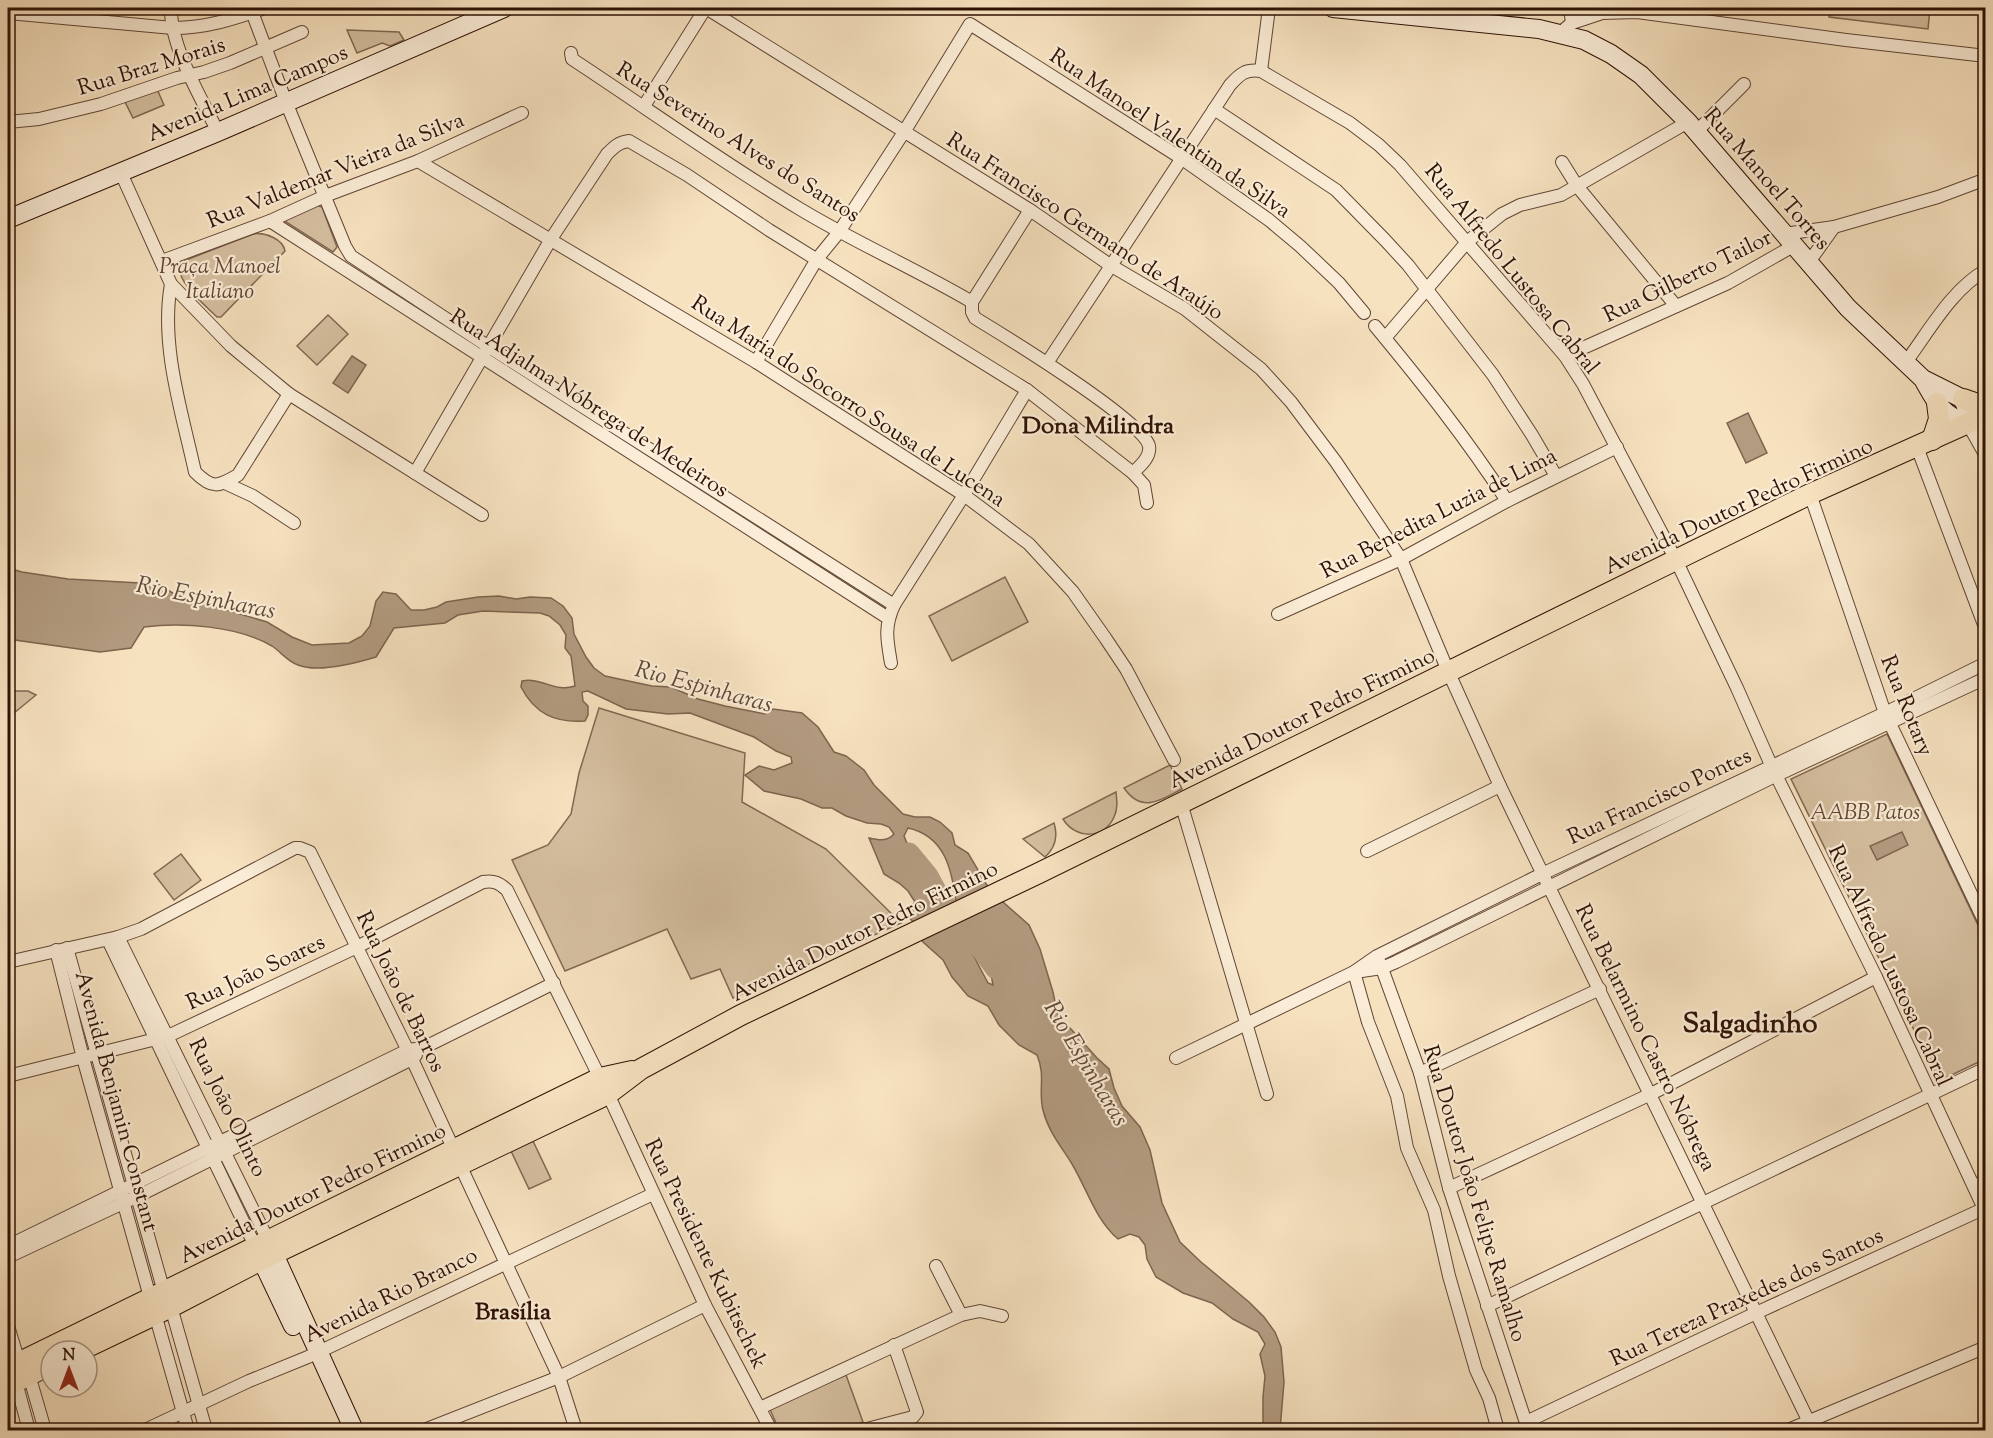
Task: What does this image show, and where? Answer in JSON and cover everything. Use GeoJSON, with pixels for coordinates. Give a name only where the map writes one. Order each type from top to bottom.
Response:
{"type":"FeatureCollection","features":[{"type":"Feature","properties":{"kind":"main road","name":"Avenida Lima Campos"},"geometry":{"type":"LineString","coordinates":[[8,219],[218,132],[502,8]]}},
{"type":"Feature","properties":{"kind":"main road"},"geometry":{"type":"LineString","coordinates":[[1334,8],[1441,13],[1566,28]]}},
{"type":"Feature","properties":{"kind":"main road","name":"Rua Manoel Torres"},"geometry":{"type":"LineString","coordinates":[[1566,28],[1611,54],[1641,75],[1692,126],[1848,308],[1923,379],[1936,403],[1950,417],[1977,420]]}},
{"type":"Feature","properties":{"kind":"main road","name":"Rua Manoel Torres"},"geometry":{"type":"LineString","coordinates":[[1923,379],[1963,399]]}},
{"type":"Feature","properties":{"kind":"main road"},"geometry":{"type":"LineString","coordinates":[[1963,399],[1986,407]]}},
{"type":"Feature","properties":{"kind":"main road"},"geometry":{"type":"LineString","coordinates":[[1963,399],[1967,409],[1977,420]]}},
{"type":"Feature","properties":{"kind":"main road"},"geometry":{"type":"LineString","coordinates":[[1925,444],[1939,419],[1936,403]]}},
{"type":"Feature","properties":{"kind":"main road","name":"Avenida Doutor Pedro Firmino"},"geometry":{"type":"LineString","coordinates":[[16,1375],[264,1250],[640,1069],[741,1015],[1047,869],[1810,494],[1977,420]]}},
{"type":"Feature","properties":{"kind":"main road","name":"Rua João Olinto"},"geometry":{"type":"LineString","coordinates":[[264,1250],[313,1354],[354,1431]]}},
{"type":"Feature","properties":{"kind":"main road","name":"Avenida Doutor Pedro Firmino"},"geometry":{"type":"LineString","coordinates":[[99,1339],[160,1303]]}},
{"type":"Feature","properties":{"kind":"main road","name":"Rua João Olinto"},"geometry":{"type":"LineString","coordinates":[[313,1354],[340,1431]]}},
{"type":"Feature","properties":{"kind":"main road"},"geometry":{"type":"LineString","coordinates":[[16,1375],[39,1368]]}},
{"type":"Feature","properties":{"kind":"street"},"geometry":{"type":"LineString","coordinates":[[171,8],[173,28],[189,75],[218,132]]}},
{"type":"Feature","properties":{"kind":"street"},"geometry":{"type":"LineString","coordinates":[[8,13],[195,28],[220,23],[265,8]]}},
{"type":"Feature","properties":{"kind":"street"},"geometry":{"type":"LineString","coordinates":[[644,106],[706,8]]}},
{"type":"Feature","properties":{"kind":"street","name":"Rua Francisco Germano de Araújo"},"geometry":{"type":"LineString","coordinates":[[706,8],[1030,210],[1110,265],[1185,309],[1261,369],[1291,402],[1336,462],[1401,559],[1448,671]]}},
{"type":"Feature","properties":{"kind":"street"},"geometry":{"type":"LineString","coordinates":[[1047,363],[1230,84],[1245,71],[1261,71],[1269,8]]}},
{"type":"Feature","properties":{"kind":"street"},"geometry":{"type":"LineString","coordinates":[[1566,28],[1570,8]]}},
{"type":"Feature","properties":{"kind":"street","name":"Rua Adjalma Nóbrega de Medeiros"},"geometry":{"type":"LineString","coordinates":[[252,12],[286,102],[351,256],[485,352],[888,618]]}},
{"type":"Feature","properties":{"kind":"street"},"geometry":{"type":"LineString","coordinates":[[1566,28],[1602,13],[1637,12],[1986,56]]}},
{"type":"Feature","properties":{"kind":"street","name":"Rua Manoel Valentim da Silva"},"geometry":{"type":"LineString","coordinates":[[904,132],[970,24],[1181,158],[1269,220],[1339,283],[1364,313]]}},
{"type":"Feature","properties":{"kind":"street","name":"Rua Braz Morais"},"geometry":{"type":"LineString","coordinates":[[8,122],[39,119],[101,104],[221,66],[267,49],[302,32]]}},
{"type":"Feature","properties":{"kind":"street","name":"Rua Severino Alves do Santos"},"geometry":{"type":"LineString","coordinates":[[571,53],[572,59],[799,208],[839,232],[929,277],[972,302],[972,312],[975,318],[1047,363],[1146,437],[1150,451],[1148,457],[1133,473]]}},
{"type":"Feature","properties":{"kind":"street","name":"Rua Alfredo Lustosa Cabral"},"geometry":{"type":"LineString","coordinates":[[1261,71],[1341,118],[1379,145],[1416,182],[1565,356],[1583,384],[1676,560],[1774,770],[1876,977],[1929,1094],[1980,1183],[1984,1211]]}},
{"type":"Feature","properties":{"kind":"street"},"geometry":{"type":"LineString","coordinates":[[1385,338],[1467,242],[1502,214],[1520,205],[1549,199],[1692,126],[1744,84]]}},
{"type":"Feature","properties":{"kind":"street"},"geometry":{"type":"LineString","coordinates":[[1214,109],[1336,190],[1385,240],[1494,375],[1556,476]]}},
{"type":"Feature","properties":{"kind":"street","name":"Rua Valdemar Vieira da Silva"},"geometry":{"type":"LineString","coordinates":[[162,261],[270,221],[325,196],[418,161],[522,113]]}},
{"type":"Feature","properties":{"kind":"street"},"geometry":{"type":"LineString","coordinates":[[756,362],[817,259],[839,232],[904,132]]}},
{"type":"Feature","properties":{"kind":"street"},"geometry":{"type":"LineString","coordinates":[[415,473],[551,239],[607,154],[622,142],[636,144],[687,175],[769,230],[1027,390],[1133,473],[1144,485],[1148,503]]}},
{"type":"Feature","properties":{"kind":"street","name":"Rua Maria do Socorro Sousa de Lucena"},"geometry":{"type":"LineString","coordinates":[[418,161],[756,362],[964,495],[1029,544],[1073,592],[1126,669],[1174,760]]}},
{"type":"Feature","properties":{"kind":"street"},"geometry":{"type":"LineString","coordinates":[[1562,162],[1577,186],[1676,306]]}},
{"type":"Feature","properties":{"kind":"street"},"geometry":{"type":"LineString","coordinates":[[121,173],[171,284],[231,346],[289,394],[482,515]]}},
{"type":"Feature","properties":{"kind":"street"},"geometry":{"type":"LineString","coordinates":[[1789,239],[1938,197],[1986,179]]}},
{"type":"Feature","properties":{"kind":"street"},"geometry":{"type":"LineString","coordinates":[[972,302],[1030,210]]}},
{"type":"Feature","properties":{"kind":"street","name":"Rua Adjalma Nóbrega de Medeiros"},"geometry":{"type":"LineString","coordinates":[[270,221],[894,605]]}},
{"type":"Feature","properties":{"kind":"street"},"geometry":{"type":"LineString","coordinates":[[1809,262],[1834,228]]}},
{"type":"Feature","properties":{"kind":"street","name":"Rua Gilberto Tailor"},"geometry":{"type":"LineString","coordinates":[[1565,356],[1737,279],[1789,239]]}},
{"type":"Feature","properties":{"kind":"street"},"geometry":{"type":"LineString","coordinates":[[1906,362],[1961,288],[1986,270]]}},
{"type":"Feature","properties":{"kind":"street"},"geometry":{"type":"LineString","coordinates":[[171,284],[167,318],[172,361],[195,472],[205,482],[215,485],[238,476],[289,394]]}},
{"type":"Feature","properties":{"kind":"street"},"geometry":{"type":"LineString","coordinates":[[1375,326],[1441,406],[1507,501]]}},
{"type":"Feature","properties":{"kind":"street"},"geometry":{"type":"LineString","coordinates":[[891,663],[886,633],[888,618],[894,605],[1027,390]]}},
{"type":"Feature","properties":{"kind":"street"},"geometry":{"type":"LineString","coordinates":[[1977,420],[1986,456]]}},
{"type":"Feature","properties":{"kind":"street"},"geometry":{"type":"LineString","coordinates":[[1925,444],[1986,630]]}},
{"type":"Feature","properties":{"kind":"street","name":"Rua Benedita Luzia de Lima"},"geometry":{"type":"LineString","coordinates":[[1278,614],[1401,559],[1507,501],[1617,447]]}},
{"type":"Feature","properties":{"kind":"street"},"geometry":{"type":"LineString","coordinates":[[225,483],[253,496],[294,523]]}},
{"type":"Feature","properties":{"kind":"street","name":"Rua Rotary"},"geometry":{"type":"LineString","coordinates":[[1810,494],[1887,718],[1986,925]]}},
{"type":"Feature","properties":{"kind":"street","name":"Rua Francisco Pontes"},"geometry":{"type":"LineString","coordinates":[[1887,718],[1986,663]]}},
{"type":"Feature","properties":{"kind":"street","name":"Rua Belarmino Castro Nóbrega"},"geometry":{"type":"LineString","coordinates":[[1448,671],[1500,786],[1809,1422]]}},
{"type":"Feature","properties":{"kind":"street","name":"Rua Francisco Pontes"},"geometry":{"type":"LineString","coordinates":[[1380,962],[1544,873],[1887,718],[1986,678]]}},
{"type":"Feature","properties":{"kind":"street","name":"Rua Francisco Pontes"},"geometry":{"type":"LineString","coordinates":[[1176,1058],[1354,972],[1550,886],[1774,770]]}},
{"type":"Feature","properties":{"kind":"street"},"geometry":{"type":"LineString","coordinates":[[1367,851],[1500,786]]}},
{"type":"Feature","properties":{"kind":"street"},"geometry":{"type":"LineString","coordinates":[[1181,803],[1267,1094]]}},
{"type":"Feature","properties":{"kind":"street","name":"Rua João de Barros"},"geometry":{"type":"LineString","coordinates":[[112,939],[162,919],[295,848],[310,852],[410,1055],[559,1377],[576,1431]]}},
{"type":"Feature","properties":{"kind":"street","name":"Rua João Soares"},"geometry":{"type":"LineString","coordinates":[[8,1076],[162,1037],[357,947],[483,882],[498,882],[507,890]]}},
{"type":"Feature","properties":{"kind":"street","name":"Rua Presidente Kubitschek"},"geometry":{"type":"LineString","coordinates":[[507,890],[555,983],[705,1305],[771,1431]]}},
{"type":"Feature","properties":{"kind":"street"},"geometry":{"type":"LineString","coordinates":[[8,962],[112,939]]}},
{"type":"Feature","properties":{"kind":"street","name":"Rua João Olinto"},"geometry":{"type":"LineString","coordinates":[[112,939],[162,1037],[264,1250]]}},
{"type":"Feature","properties":{"kind":"street","name":"Avenida Benjamin Constant"},"geometry":{"type":"LineString","coordinates":[[61,949],[96,1055],[136,1190],[188,1431]]}},
{"type":"Feature","properties":{"kind":"street","name":"Avenida Benjamin Constant"},"geometry":{"type":"LineString","coordinates":[[61,949],[83,1058],[122,1196],[199,1404],[206,1431]]}},
{"type":"Feature","properties":{"kind":"street","name":"Rua Doutor João Felipe Ramalho"},"geometry":{"type":"LineString","coordinates":[[1380,962],[1420,1072],[1449,1188],[1527,1426]]}},
{"type":"Feature","properties":{"kind":"street"},"geometry":{"type":"LineString","coordinates":[[1354,972],[1368,1022],[1397,1096],[1407,1148],[1434,1210],[1449,1276],[1476,1370],[1489,1398],[1498,1431]]}},
{"type":"Feature","properties":{"kind":"street"},"geometry":{"type":"LineString","coordinates":[[1449,1188],[1651,1094],[1876,977]]}},
{"type":"Feature","properties":{"kind":"street"},"geometry":{"type":"LineString","coordinates":[[8,1246],[136,1190],[555,983]]}},
{"type":"Feature","properties":{"kind":"street"},"geometry":{"type":"LineString","coordinates":[[1420,1072],[1600,988]]}},
{"type":"Feature","properties":{"kind":"street"},"geometry":{"type":"LineString","coordinates":[[1486,1306],[1986,1068]]}},
{"type":"Feature","properties":{"kind":"street","name":"Avenida Rio Branco"},"geometry":{"type":"LineString","coordinates":[[145,1431],[653,1194]]}},
{"type":"Feature","properties":{"kind":"street"},"geometry":{"type":"LineString","coordinates":[[8,1257],[122,1196]]}},
{"type":"Feature","properties":{"kind":"street","name":"Rua Tereza Praxedes dos Santos"},"geometry":{"type":"LineString","coordinates":[[1527,1426],[1756,1313],[1984,1211]]}},
{"type":"Feature","properties":{"kind":"street"},"geometry":{"type":"LineString","coordinates":[[936,1266],[961,1315]]}},
{"type":"Feature","properties":{"kind":"street"},"geometry":{"type":"LineString","coordinates":[[424,1431],[559,1377],[705,1305]]}},
{"type":"Feature","properties":{"kind":"street"},"geometry":{"type":"LineString","coordinates":[[760,1408],[961,1315],[981,1311],[1002,1316]]}},
{"type":"Feature","properties":{"kind":"street"},"geometry":{"type":"LineString","coordinates":[[8,1326],[29,1431]]}},
{"type":"Feature","properties":{"kind":"street"},"geometry":{"type":"LineString","coordinates":[[863,1431],[913,1417],[917,1412],[894,1345]]}},
{"type":"Feature","properties":{"kind":"street"},"geometry":{"type":"LineString","coordinates":[[1788,1431],[1986,1347]]}},
{"type":"Feature","properties":{"kind":"street"},"geometry":{"type":"LineString","coordinates":[[16,1375],[45,1431]]}},
{"type":"Feature","properties":{"kind":"green space"},"geometry":{"type":"Polygon","coordinates":[[[1830,8],[1930,8],[1928,29],[1829,17],[1830,8]]]}},
{"type":"Feature","properties":{"kind":"green space"},"geometry":{"type":"Polygon","coordinates":[[[347,30],[399,32],[404,40],[390,46],[382,43],[357,53],[347,30]]]}},
{"type":"Feature","properties":{"kind":"green space"},"geometry":{"type":"Polygon","coordinates":[[[157,89],[164,105],[133,118],[125,102],[157,89]]]}},
{"type":"Feature","properties":{"kind":"green space"},"geometry":{"type":"Polygon","coordinates":[[[316,205],[322,207],[337,247],[333,252],[286,222],[287,217],[316,205]]]}},
{"type":"Feature","properties":{"kind":"green space","name":"Praça Manoel Italiano"},"geometry":{"type":"Polygon","coordinates":[[[253,234],[273,237],[281,243],[285,251],[221,317],[217,317],[186,284],[181,276],[181,262],[253,234]]]}},
{"type":"Feature","properties":{"kind":"green space"},"geometry":{"type":"Polygon","coordinates":[[[328,315],[348,334],[317,365],[297,346],[328,315]]]}},
{"type":"Feature","properties":{"kind":"green space"},"geometry":{"type":"Polygon","coordinates":[[[1005,577],[1028,622],[952,661],[929,616],[1005,577]]]}},
{"type":"Feature","properties":{"kind":"green space"},"geometry":{"type":"Polygon","coordinates":[[[8,691],[28,691],[36,695],[8,718],[8,691]]]}},
{"type":"Feature","properties":{"kind":"green space"},"geometry":{"type":"Polygon","coordinates":[[[599,708],[745,753],[742,802],[826,849],[901,923],[733,998],[720,969],[691,979],[667,929],[565,971],[512,860],[548,845],[571,814],[579,773],[599,708]]]}},
{"type":"Feature","properties":{"kind":"green space","name":"AABB Patos"},"geometry":{"type":"Polygon","coordinates":[[[1887,734],[1985,940],[1985,1059],[1939,1081],[1791,779],[1887,734]]]}},
{"type":"Feature","properties":{"kind":"green space"},"geometry":{"type":"Polygon","coordinates":[[[1170,765],[1182,789],[1167,797],[1145,803],[1131,796],[1124,788],[1170,765]]]}},
{"type":"Feature","properties":{"kind":"green space"},"geometry":{"type":"Polygon","coordinates":[[[1116,792],[1115,814],[1104,830],[1097,833],[1082,833],[1068,826],[1063,819],[1116,792]]]}},
{"type":"Feature","properties":{"kind":"green space"},"geometry":{"type":"Polygon","coordinates":[[[1054,823],[1055,842],[1045,857],[1023,839],[1054,823]]]}},
{"type":"Feature","properties":{"kind":"green space"},"geometry":{"type":"Polygon","coordinates":[[[181,854],[201,880],[174,900],[154,874],[181,854]]]}},
{"type":"Feature","properties":{"kind":"green space"},"geometry":{"type":"Polygon","coordinates":[[[533,1141],[551,1179],[529,1189],[511,1151],[533,1141]]]}},
{"type":"Feature","properties":{"kind":"green space"},"geometry":{"type":"Polygon","coordinates":[[[846,1375],[863,1422],[838,1430],[779,1430],[769,1407],[846,1375]]]}},
{"type":"Feature","properties":{"kind":"water"},"geometry":{"type":"Polygon","coordinates":[[[352,356],[366,365],[348,393],[333,383],[352,356]]]}},
{"type":"Feature","properties":{"kind":"water"},"geometry":{"type":"Polygon","coordinates":[[[1748,413],[1767,453],[1746,463],[1727,423],[1748,413]]]}},
{"type":"Feature","properties":{"kind":"water"},"geometry":{"type":"Polygon","coordinates":[[[8,568],[68,579],[158,584],[176,595],[267,622],[292,637],[312,645],[349,643],[362,636],[370,626],[376,601],[383,592],[396,594],[411,610],[424,610],[446,602],[478,597],[551,598],[563,606],[572,618],[574,634],[586,657],[594,668],[605,676],[652,686],[671,687],[698,699],[765,714],[773,709],[802,713],[818,727],[834,752],[846,756],[864,770],[874,785],[903,814],[930,817],[940,822],[952,833],[955,845],[968,853],[988,887],[956,902],[949,867],[938,846],[921,832],[908,828],[904,836],[909,848],[922,864],[945,909],[914,923],[907,911],[915,902],[908,891],[884,874],[869,838],[879,840],[888,838],[894,834],[889,827],[867,823],[846,816],[832,808],[822,808],[801,799],[764,791],[745,775],[759,766],[774,770],[792,763],[791,757],[776,751],[754,737],[690,713],[668,714],[626,709],[588,691],[582,692],[583,701],[588,706],[585,721],[564,720],[547,715],[539,710],[527,696],[521,687],[522,681],[536,681],[561,688],[575,686],[571,656],[565,648],[566,635],[560,625],[549,616],[540,613],[483,611],[458,615],[445,623],[394,628],[376,657],[326,668],[298,665],[258,639],[210,627],[175,625],[144,627],[131,648],[100,652],[8,639],[8,568]]]}},
{"type":"Feature","properties":{"kind":"water"},"geometry":{"type":"Polygon","coordinates":[[[1902,832],[1908,845],[1877,860],[1870,846],[1902,832]]]}},
{"type":"Feature","properties":{"kind":"water"},"geometry":{"type":"Polygon","coordinates":[[[995,895],[1029,925],[1040,949],[1061,1021],[1109,1069],[1122,1106],[1140,1127],[1150,1150],[1162,1203],[1180,1242],[1249,1302],[1275,1332],[1281,1347],[1284,1382],[1280,1430],[1263,1430],[1265,1376],[1260,1354],[1265,1344],[1258,1332],[1233,1319],[1212,1303],[1183,1293],[1156,1277],[1147,1259],[1145,1245],[1139,1237],[1130,1234],[1118,1239],[1110,1231],[1097,1213],[1072,1164],[1048,1125],[1043,1110],[1041,1070],[1037,1055],[1019,1045],[999,1025],[988,1006],[968,996],[952,977],[943,960],[923,942],[917,931],[949,917],[955,928],[962,934],[988,983],[993,985],[990,969],[959,912],[995,895]]]}},
{"type":"Feature","properties":{"kind":"waterway","name":"Rio Espinharas"},"geometry":{"type":"LineString","coordinates":[[909,853],[928,876],[942,902],[954,913],[996,969]]}},
{"type":"Feature","properties":{"kind":"district","name":"Dona Milindra"},"geometry":{"type":"Point","coordinates":[1098,425]}},
{"type":"Feature","properties":{"kind":"district","name":"Salgadinho"},"geometry":{"type":"Point","coordinates":[1750,1022]}},
{"type":"Feature","properties":{"kind":"district","name":"Brasília"},"geometry":{"type":"Point","coordinates":[513,1311]}}]}
